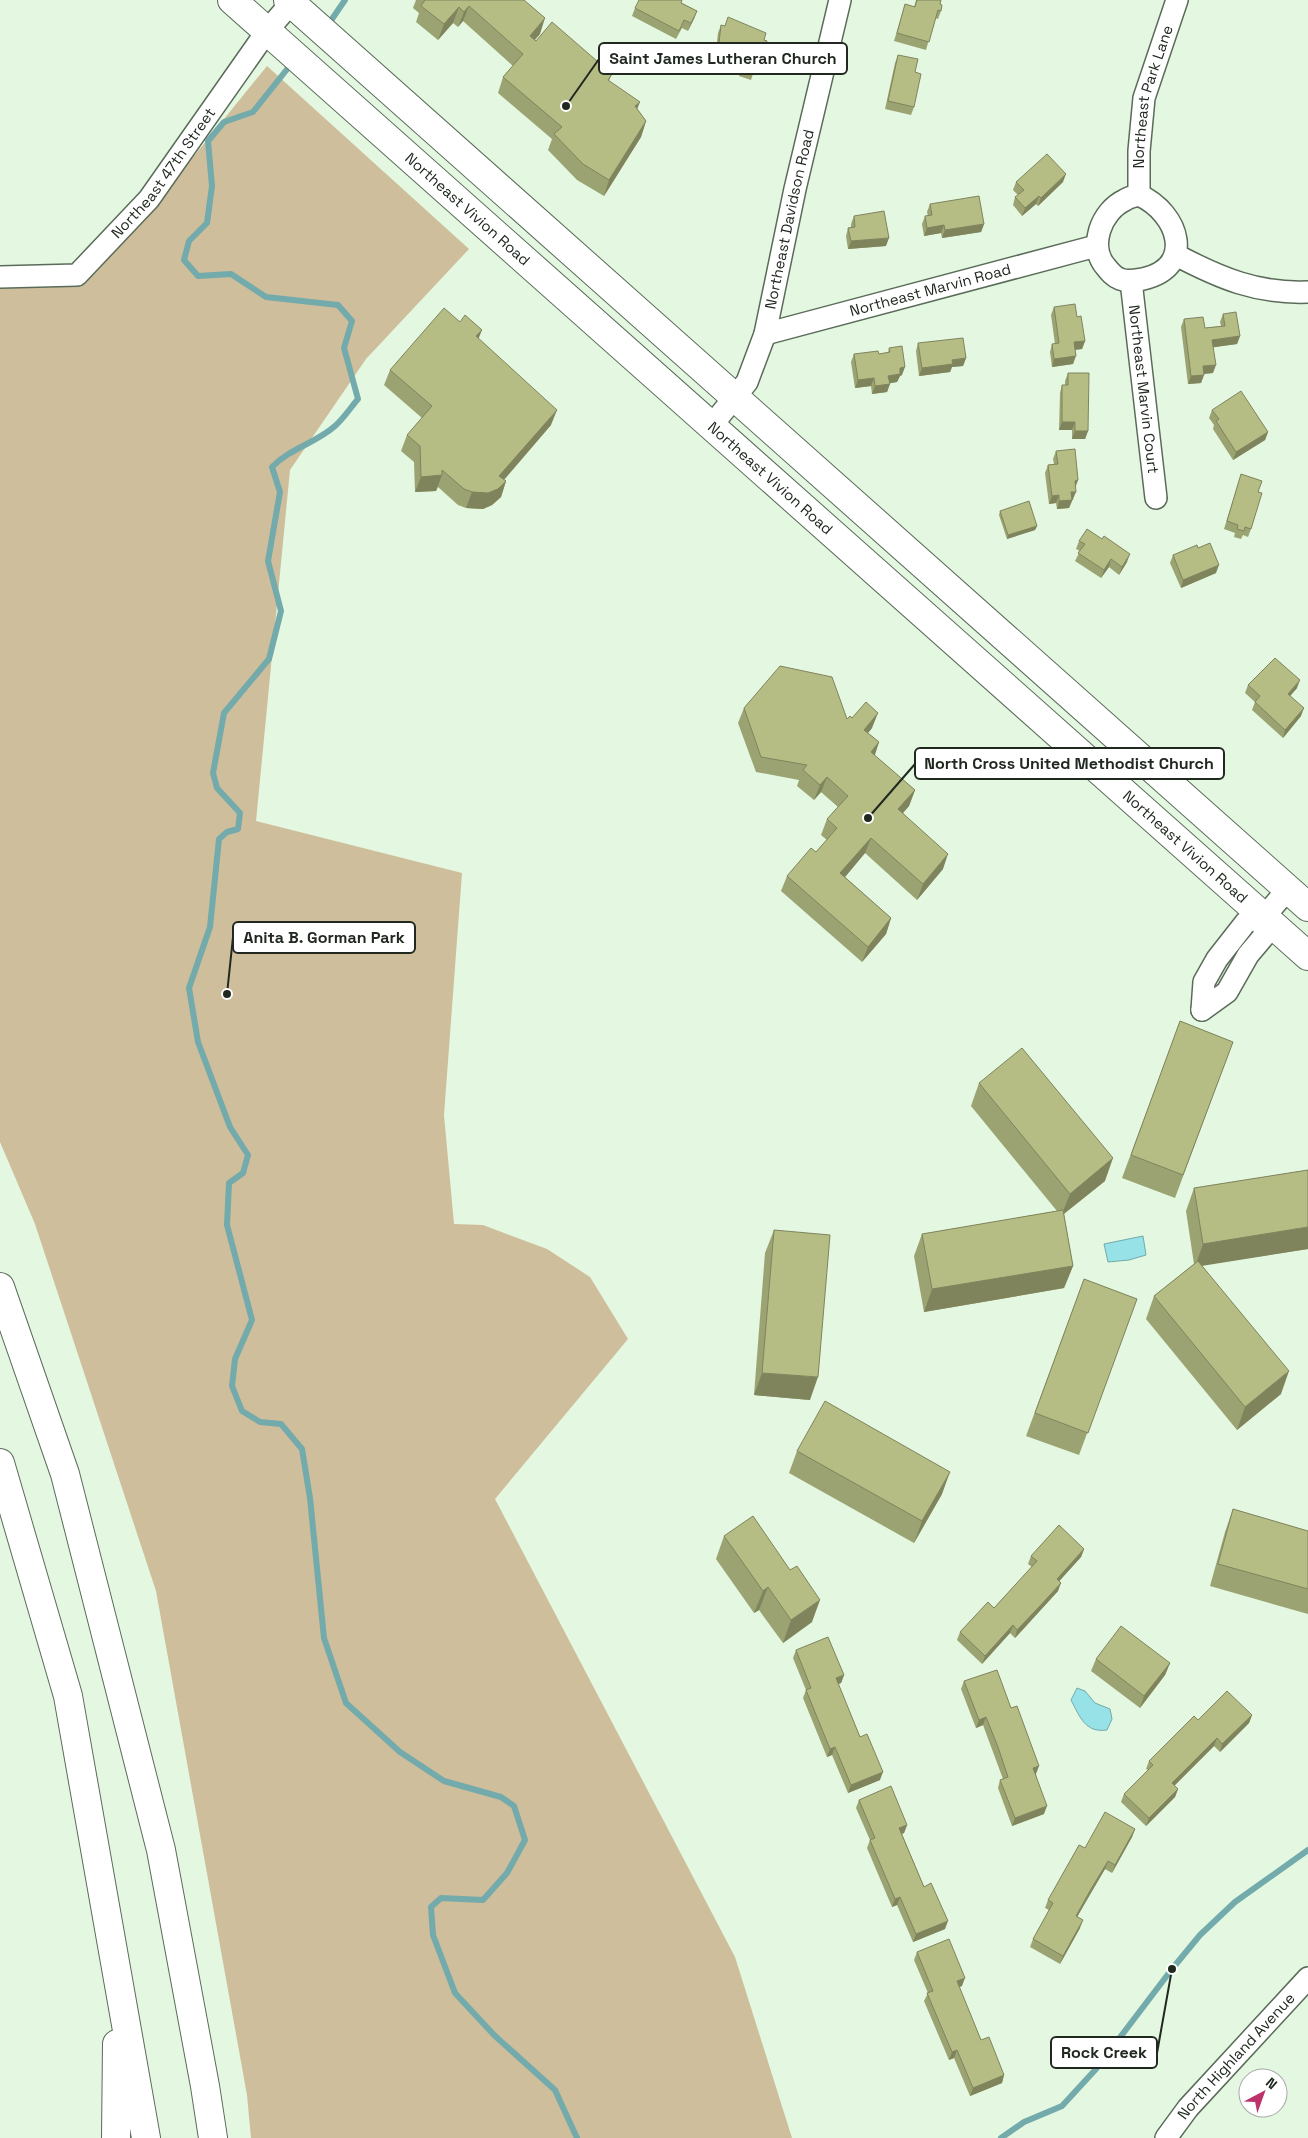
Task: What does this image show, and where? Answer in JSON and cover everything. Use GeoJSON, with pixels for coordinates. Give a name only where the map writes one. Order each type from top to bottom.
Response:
{"type":"FeatureCollection","features":[{"type":"Feature","properties":{"kind":"main road","name":"Northeast Vivion Road"},"geometry":{"type":"LineString","coordinates":[[232,0],[1308,956]]}},
{"type":"Feature","properties":{"kind":"main road"},"geometry":{"type":"LineString","coordinates":[[289,1],[1308,907]]}},
{"type":"Feature","properties":{"kind":"main road"},"geometry":{"type":"LineString","coordinates":[[1103,774],[1132,770],[1156,772]]}},
{"type":"Feature","properties":{"kind":"main road"},"geometry":{"type":"LineString","coordinates":[[0,1287],[65,1474],[161,1850],[213,2138]]}},
{"type":"Feature","properties":{"kind":"main road"},"geometry":{"type":"LineString","coordinates":[[0,1463],[68,1696],[146,2138]]}},
{"type":"Feature","properties":{"kind":"main road"},"geometry":{"type":"LineString","coordinates":[[116,2138],[117,1980]]}},
{"type":"Feature","properties":{"kind":"street","name":"Northeast Davidson Road"},"geometry":{"type":"LineString","coordinates":[[712,426],[736,398],[751,374],[765,334],[795,189],[840,0]]}},
{"type":"Feature","properties":{"kind":"street","name":"Northeast Park Lane"},"geometry":{"type":"LineString","coordinates":[[1139,195],[1139,151],[1144,98],[1177,0]]}},
{"type":"Feature","properties":{"kind":"street","name":"Northeast 47th Street"},"geometry":{"type":"LineString","coordinates":[[0,278],[77,276],[149,199],[289,1]]}},
{"type":"Feature","properties":{"kind":"street"},"geometry":{"type":"LineString","coordinates":[[1139,195],[1155,202],[1169,219],[1177,239],[1176,256],[1159,273],[1130,281],[1120,279],[1111,274],[1100,261],[1096,246],[1097,235],[1115,208],[1124,200],[1139,195]]}},
{"type":"Feature","properties":{"kind":"street","name":"Northeast Marvin Road"},"geometry":{"type":"LineString","coordinates":[[765,334],[1096,246]]}},
{"type":"Feature","properties":{"kind":"street"},"geometry":{"type":"LineString","coordinates":[[1176,256],[1223,279],[1250,287],[1308,292]]}},
{"type":"Feature","properties":{"kind":"street","name":"Northeast Marvin Court"},"geometry":{"type":"LineString","coordinates":[[1130,281],[1156,498]]}},
{"type":"Feature","properties":{"kind":"street"},"geometry":{"type":"LineString","coordinates":[[1264,918],[1288,889]]}},
{"type":"Feature","properties":{"kind":"street","name":"North Highland Avenue"},"geometry":{"type":"LineString","coordinates":[[1166,2138],[1188,2108],[1308,1978]]}},
{"type":"Feature","properties":{"kind":"shaded area"},"geometry":{"type":"Polygon","coordinates":[[[267,66],[469,249],[366,359],[290,470],[256,821],[462,873],[444,1115],[454,1224],[483,1225],[547,1249],[590,1277],[628,1339],[495,1499],[735,1957],[792,2138],[251,2138],[247,2095],[156,1591],[35,1224],[0,1142],[0,277],[77,275],[149,199],[194,156],[267,66]]]}},
{"type":"Feature","properties":{"kind":"water"},"geometry":{"type":"Polygon","coordinates":[[[1143,1236],[1146,1255],[1129,1260],[1108,1262],[1104,1244],[1143,1236]]]}},
{"type":"Feature","properties":{"kind":"water"},"geometry":{"type":"Polygon","coordinates":[[[1077,1688],[1085,1691],[1095,1703],[1110,1709],[1112,1719],[1107,1730],[1093,1729],[1081,1718],[1071,1700],[1077,1688]]]}},
{"type":"Feature","properties":{"kind":"building"},"geometry":{"type":"Polygon","coordinates":[[[425,0],[524,0],[545,18],[530,36],[536,41],[552,22],[612,74],[608,80],[640,102],[635,106],[646,121],[609,180],[583,164],[554,134],[562,127],[503,77],[523,54],[469,6],[464,12],[459,7],[444,24],[421,6],[425,0]]]}},
{"type":"Feature","properties":{"kind":"building"},"geometry":{"type":"Polygon","coordinates":[[[639,0],[682,0],[681,3],[697,11],[691,23],[684,20],[679,31],[635,8],[639,0]]]}},
{"type":"Feature","properties":{"kind":"building"},"geometry":{"type":"Polygon","coordinates":[[[917,0],[941,0],[941,11],[938,10],[929,42],[897,33],[905,4],[915,7],[917,0]]]}},
{"type":"Feature","properties":{"kind":"building"},"geometry":{"type":"Polygon","coordinates":[[[728,17],[766,33],[764,40],[767,41],[765,48],[762,47],[754,72],[742,68],[747,53],[719,43],[721,25],[725,26],[728,17]]]}},
{"type":"Feature","properties":{"kind":"building"},"geometry":{"type":"Polygon","coordinates":[[[898,55],[918,59],[915,72],[921,74],[914,107],[888,101],[898,55]]]}},
{"type":"Feature","properties":{"kind":"building"},"geometry":{"type":"Polygon","coordinates":[[[1047,154],[1066,174],[1041,198],[1039,196],[1025,208],[1015,197],[1024,190],[1016,182],[1047,154]]]}},
{"type":"Feature","properties":{"kind":"building"},"geometry":{"type":"Polygon","coordinates":[[[979,196],[984,224],[945,230],[944,225],[927,228],[925,216],[932,215],[930,204],[979,196]]]}},
{"type":"Feature","properties":{"kind":"building"},"geometry":{"type":"Polygon","coordinates":[[[884,211],[889,238],[851,241],[848,228],[855,227],[854,216],[884,211]]]}},
{"type":"Feature","properties":{"kind":"building"},"geometry":{"type":"Polygon","coordinates":[[[1075,304],[1077,317],[1081,316],[1085,341],[1074,342],[1076,356],[1054,359],[1052,344],[1059,343],[1054,307],[1075,304]]]}},
{"type":"Feature","properties":{"kind":"building"},"geometry":{"type":"Polygon","coordinates":[[[444,308],[460,322],[465,315],[482,330],[476,336],[557,410],[499,476],[506,481],[498,489],[488,493],[472,492],[464,489],[442,470],[442,475],[421,477],[420,446],[407,435],[432,406],[390,370],[444,308]]]}},
{"type":"Feature","properties":{"kind":"building"},"geometry":{"type":"Polygon","coordinates":[[[1236,312],[1240,336],[1212,340],[1216,365],[1203,366],[1204,375],[1191,376],[1184,319],[1203,317],[1205,328],[1225,326],[1223,314],[1236,312]]]}},
{"type":"Feature","properties":{"kind":"building"},"geometry":{"type":"Polygon","coordinates":[[[963,338],[966,358],[952,360],[953,364],[922,368],[918,343],[963,338]]]}},
{"type":"Feature","properties":{"kind":"building"},"geometry":{"type":"Polygon","coordinates":[[[902,346],[905,367],[900,368],[900,374],[888,376],[890,384],[875,386],[874,378],[858,380],[854,354],[878,351],[879,354],[890,352],[889,348],[902,346]]]}},
{"type":"Feature","properties":{"kind":"building"},"geometry":{"type":"Polygon","coordinates":[[[1068,373],[1089,373],[1088,431],[1075,431],[1075,422],[1062,422],[1062,385],[1068,385],[1068,373]]]}},
{"type":"Feature","properties":{"kind":"building"},"geometry":{"type":"Polygon","coordinates":[[[1241,391],[1268,432],[1236,452],[1216,421],[1219,419],[1212,410],[1241,391]]]}},
{"type":"Feature","properties":{"kind":"building"},"geometry":{"type":"Polygon","coordinates":[[[1075,449],[1078,480],[1075,481],[1076,492],[1071,492],[1072,500],[1059,501],[1059,495],[1052,496],[1048,465],[1058,464],[1056,451],[1075,449]]]}},
{"type":"Feature","properties":{"kind":"building"},"geometry":{"type":"Polygon","coordinates":[[[1241,474],[1262,481],[1258,492],[1262,493],[1251,529],[1245,527],[1244,531],[1237,529],[1238,525],[1227,521],[1241,474]]]}},
{"type":"Feature","properties":{"kind":"building"},"geometry":{"type":"Polygon","coordinates":[[[1029,501],[1037,526],[1008,535],[1000,511],[1029,501]]]}},
{"type":"Feature","properties":{"kind":"building"},"geometry":{"type":"Polygon","coordinates":[[[1087,529],[1102,539],[1104,536],[1130,554],[1122,567],[1111,559],[1104,570],[1078,553],[1085,544],[1079,541],[1087,529]]]}},
{"type":"Feature","properties":{"kind":"building"},"geometry":{"type":"Polygon","coordinates":[[[1210,543],[1219,565],[1183,580],[1173,555],[1197,545],[1198,548],[1210,543]]]}},
{"type":"Feature","properties":{"kind":"building"},"geometry":{"type":"Polygon","coordinates":[[[1275,658],[1300,680],[1288,694],[1304,708],[1285,730],[1255,702],[1260,696],[1248,685],[1275,658]]]}},
{"type":"Feature","properties":{"kind":"building"},"geometry":{"type":"Polygon","coordinates":[[[780,666],[832,677],[847,719],[850,716],[852,718],[866,702],[878,713],[864,730],[879,742],[871,752],[915,790],[898,809],[948,854],[923,884],[871,838],[840,873],[891,918],[868,947],[787,876],[811,848],[816,852],[837,828],[827,819],[848,796],[827,777],[820,785],[803,770],[807,765],[761,757],[744,708],[780,666]]]}},
{"type":"Feature","properties":{"kind":"building"},"geometry":{"type":"Polygon","coordinates":[[[1180,1021],[1233,1042],[1183,1175],[1131,1155],[1180,1021]]]}},
{"type":"Feature","properties":{"kind":"building"},"geometry":{"type":"Polygon","coordinates":[[[1022,1048],[1113,1158],[1070,1194],[979,1083],[1022,1048]]]}},
{"type":"Feature","properties":{"kind":"building"},"geometry":{"type":"Polygon","coordinates":[[[1308,1170],[1308,1227],[1203,1244],[1194,1188],[1308,1170]]]}},
{"type":"Feature","properties":{"kind":"building"},"geometry":{"type":"Polygon","coordinates":[[[1063,1210],[1073,1266],[932,1289],[922,1234],[1063,1210]]]}},
{"type":"Feature","properties":{"kind":"building"},"geometry":{"type":"Polygon","coordinates":[[[774,1230],[830,1235],[818,1377],[762,1373],[774,1230]]]}},
{"type":"Feature","properties":{"kind":"building"},"geometry":{"type":"Polygon","coordinates":[[[1198,1261],[1289,1371],[1245,1407],[1154,1296],[1198,1261]]]}},
{"type":"Feature","properties":{"kind":"building"},"geometry":{"type":"Polygon","coordinates":[[[1084,1279],[1137,1299],[1088,1433],[1035,1413],[1084,1279]]]}},
{"type":"Feature","properties":{"kind":"building"},"geometry":{"type":"Polygon","coordinates":[[[825,1401],[950,1472],[922,1521],[797,1451],[825,1401]]]}},
{"type":"Feature","properties":{"kind":"building"},"geometry":{"type":"Polygon","coordinates":[[[1233,1509],[1308,1531],[1308,1589],[1218,1564],[1233,1509]]]}},
{"type":"Feature","properties":{"kind":"building"},"geometry":{"type":"Polygon","coordinates":[[[753,1516],[790,1570],[797,1566],[820,1600],[791,1620],[768,1587],[763,1591],[724,1536],[753,1516]]]}},
{"type":"Feature","properties":{"kind":"building"},"geometry":{"type":"Polygon","coordinates":[[[1059,1525],[1084,1549],[1057,1579],[1061,1583],[1039,1607],[1017,1630],[1013,1625],[985,1656],[960,1632],[988,1602],[994,1608],[1037,1561],[1031,1556],[1059,1525]]]}},
{"type":"Feature","properties":{"kind":"building"},"geometry":{"type":"Polygon","coordinates":[[[1121,1626],[1170,1663],[1144,1696],[1096,1659],[1121,1626]]]}},
{"type":"Feature","properties":{"kind":"building"},"geometry":{"type":"Polygon","coordinates":[[[828,1637],[844,1675],[836,1678],[860,1737],[867,1734],[883,1772],[851,1785],[835,1747],[830,1749],[806,1690],[811,1688],[796,1650],[828,1637]]]}},
{"type":"Feature","properties":{"kind":"building"},"geometry":{"type":"Polygon","coordinates":[[[997,1670],[1011,1708],[1017,1706],[1039,1766],[1033,1768],[1047,1806],[1015,1818],[1000,1780],[1008,1777],[998,1747],[986,1717],[979,1720],[964,1681],[997,1670]]]}},
{"type":"Feature","properties":{"kind":"building"},"geometry":{"type":"Polygon","coordinates":[[[1227,1691],[1252,1715],[1222,1744],[1217,1738],[1172,1783],[1178,1789],[1149,1818],[1124,1794],[1153,1765],[1149,1761],[1194,1716],[1198,1720],[1227,1691]]]}},
{"type":"Feature","properties":{"kind":"building"},"geometry":{"type":"Polygon","coordinates":[[[891,1786],[907,1825],[899,1828],[924,1887],[931,1883],[948,1921],[916,1934],[900,1897],[895,1899],[870,1840],[875,1838],[859,1800],[891,1786]]]}},
{"type":"Feature","properties":{"kind":"building"},"geometry":{"type":"Polygon","coordinates":[[[1105,1812],[1135,1829],[1115,1865],[1108,1861],[1091,1889],[1076,1916],[1083,1920],[1063,1956],[1033,1939],[1053,1903],[1048,1900],[1079,1845],[1085,1848],[1105,1812]]]}},
{"type":"Feature","properties":{"kind":"building"},"geometry":{"type":"Polygon","coordinates":[[[949,1939],[965,1978],[957,1981],[981,2040],[989,2037],[1004,2075],[973,2088],[957,2050],[952,2052],[927,1993],[933,1991],[917,1952],[949,1939]]]}},
{"type":"Feature","properties":{"kind":"waterway"},"geometry":{"type":"LineString","coordinates":[[332,19],[345,0]]}},
{"type":"Feature","properties":{"kind":"waterway"},"geometry":{"type":"LineString","coordinates":[[288,68],[253,112],[224,122],[208,141],[212,186],[207,223],[189,241],[184,260],[198,276],[231,274],[266,297],[338,305],[352,321],[344,348],[358,399],[341,420],[328,432],[286,455],[272,467],[280,492],[268,561],[281,611],[269,659],[224,713],[213,773],[217,788],[240,813],[238,829],[227,832],[219,839],[210,927],[189,988],[198,1042],[230,1127],[248,1155],[243,1173],[229,1183],[227,1225],[252,1320],[235,1359],[232,1386],[242,1411],[260,1422],[281,1424],[302,1449],[310,1498],[324,1638],[346,1703],[400,1752],[444,1781],[501,1797],[514,1806],[525,1840],[507,1873],[483,1900],[441,1898],[431,1907],[433,1935],[455,1993],[494,2035],[555,2090],[577,2138]]}},
{"type":"Feature","properties":{"kind":"waterway"},"geometry":{"type":"LineString","coordinates":[[1001,2138],[1024,2122],[1062,2106],[1096,2069],[1200,1935],[1235,1902],[1308,1850]]}},
{"type":"Feature","properties":{"kind":"place","name":"Saint James Lutheran Church"},"geometry":{"type":"Point","coordinates":[566,106]}},
{"type":"Feature","properties":{"kind":"place","name":"North Cross United Methodist Church"},"geometry":{"type":"Point","coordinates":[868,818]}},
{"type":"Feature","properties":{"kind":"place","name":"Anita B. Gorman Park"},"geometry":{"type":"Point","coordinates":[227,994]}},
{"type":"Feature","properties":{"kind":"place","name":"Rock Creek"},"geometry":{"type":"Point","coordinates":[1172,1969]}}]}
